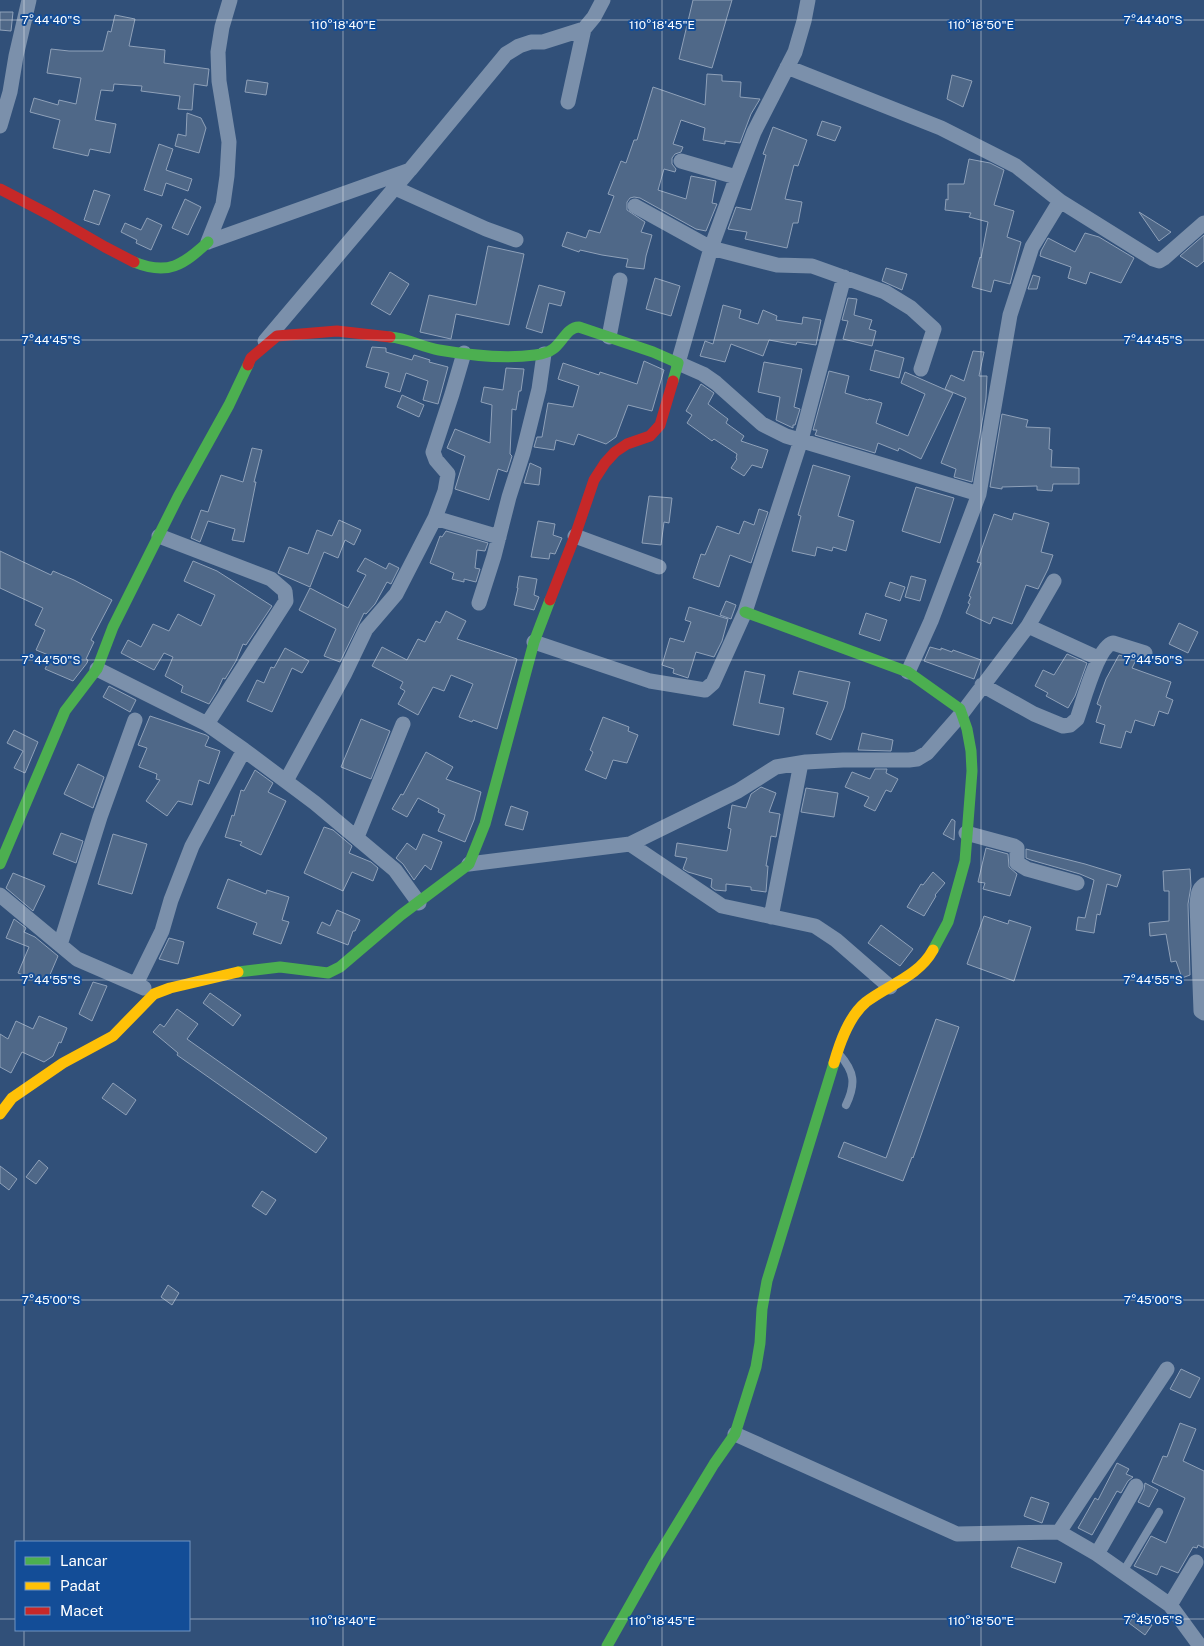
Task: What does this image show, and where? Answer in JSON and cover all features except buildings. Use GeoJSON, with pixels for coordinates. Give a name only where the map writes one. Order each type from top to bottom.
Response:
{"type":"FeatureCollection","features":[{"type":"Feature","properties":{"kind":"street"},"geometry":{"type":"LineString","coordinates":[[0,126],[10,92],[29,0]]}},
{"type":"Feature","properties":{"kind":"street"},"geometry":{"type":"LineString","coordinates":[[208,242],[223,204],[227,176],[229,142],[219,81],[218,52],[222,27],[230,0]]}},
{"type":"Feature","properties":{"kind":"street"},"geometry":{"type":"LineString","coordinates":[[568,102],[584,29],[594,17],[603,0]]}},
{"type":"Feature","properties":{"kind":"street"},"geometry":{"type":"LineString","coordinates":[[469,864],[485,824],[534,642],[575,536],[594,480],[605,462],[615,452],[627,444],[650,436],[660,425],[711,248],[754,132],[798,44],[808,0]]}},
{"type":"Feature","properties":{"kind":"street"},"geometry":{"type":"LineString","coordinates":[[0,864],[66,711],[97,669],[113,627],[229,405],[251,358],[506,54],[519,46],[531,42],[543,42],[584,29]]}},
{"type":"Feature","properties":{"kind":"street"},"geometry":{"type":"LineString","coordinates":[[787,67],[941,128],[1016,166],[1060,201],[1091,222],[1158,260],[1204,223]]}},
{"type":"Feature","properties":{"kind":"street"},"geometry":{"type":"LineString","coordinates":[[681,162],[736,177]]}},
{"type":"Feature","properties":{"kind":"street"},"geometry":{"type":"LineString","coordinates":[[0,189],[123,257],[152,268],[162,269],[177,267],[208,242],[410,170]]}},
{"type":"Feature","properties":{"kind":"street"},"geometry":{"type":"LineString","coordinates":[[395,188],[486,229],[516,240]]}},
{"type":"Feature","properties":{"kind":"street"},"geometry":{"type":"LineString","coordinates":[[908,672],[931,620],[979,494],[1010,315],[1032,247],[1060,201]]}},
{"type":"Feature","properties":{"kind":"street"},"geometry":{"type":"LineString","coordinates":[[635,206],[711,248],[777,265],[812,266],[885,292],[911,308],[934,329],[921,370]]}},
{"type":"Feature","properties":{"kind":"street"},"geometry":{"type":"LineString","coordinates":[[534,642],[650,681],[705,690],[713,683],[745,612],[801,440],[844,277]]}},
{"type":"Feature","properties":{"kind":"street"},"geometry":{"type":"LineString","coordinates":[[608,337],[620,280]]}},
{"type":"Feature","properties":{"kind":"street"},"geometry":{"type":"LineString","coordinates":[[251,358],[277,336],[337,331],[394,337],[438,350],[523,358],[544,354],[555,348],[575,327],[586,329],[653,352],[703,374],[716,383],[762,424],[786,436],[979,494]]}},
{"type":"Feature","properties":{"kind":"street"},"geometry":{"type":"LineString","coordinates":[[286,781],[344,675],[366,629],[396,594],[435,518],[448,474],[436,460],[433,452],[464,353]]}},
{"type":"Feature","properties":{"kind":"street"},"geometry":{"type":"LineString","coordinates":[[478,604],[494,556],[523,453],[539,389],[544,354]]}},
{"type":"Feature","properties":{"kind":"street"},"geometry":{"type":"LineString","coordinates":[[435,518],[499,537]]}},
{"type":"Feature","properties":{"kind":"street"},"geometry":{"type":"LineString","coordinates":[[159,536],[271,579],[285,591],[286,601],[206,724]]}},
{"type":"Feature","properties":{"kind":"street"},"geometry":{"type":"LineString","coordinates":[[575,536],[659,567]]}},
{"type":"Feature","properties":{"kind":"street"},"geometry":{"type":"LineString","coordinates":[[0,1114],[6,1095],[112,1036],[154,994],[170,988],[244,970],[280,967],[328,973],[346,962],[395,921],[469,864],[630,844],[738,791],[773,768],[801,763],[843,760],[917,759],[927,753],[956,705],[982,684],[1028,626],[1054,581]]}},
{"type":"Feature","properties":{"kind":"street"},"geometry":{"type":"LineString","coordinates":[[607,1646],[655,1561],[714,1464],[735,1434],[756,1367],[767,1281],[837,1053],[855,1014],[865,1003],[915,971],[930,957],[948,922],[965,861],[972,771],[971,751],[956,705],[908,672],[745,612]]}},
{"type":"Feature","properties":{"kind":"street"},"geometry":{"type":"LineString","coordinates":[[1028,626],[1098,658]]}},
{"type":"Feature","properties":{"kind":"street"},"geometry":{"type":"LineString","coordinates":[[982,684],[1034,714],[1063,726],[1070,725],[1077,719],[1098,658],[1110,643],[1145,653]]}},
{"type":"Feature","properties":{"kind":"street"},"geometry":{"type":"LineString","coordinates":[[97,669],[206,724],[244,750],[357,837],[395,870],[418,903]]}},
{"type":"Feature","properties":{"kind":"street"},"geometry":{"type":"LineString","coordinates":[[60,945],[100,817],[135,720]]}},
{"type":"Feature","properties":{"kind":"street"},"geometry":{"type":"LineString","coordinates":[[357,837],[403,724]]}},
{"type":"Feature","properties":{"kind":"street"},"geometry":{"type":"LineString","coordinates":[[136,984],[162,931],[171,900],[192,846],[244,750]]}},
{"type":"Feature","properties":{"kind":"street"},"geometry":{"type":"LineString","coordinates":[[771,917],[801,763]]}},
{"type":"Feature","properties":{"kind":"street"},"geometry":{"type":"LineString","coordinates":[[966,833],[1014,846],[1017,848],[1017,863],[1020,865],[1027,869],[1077,883]]}},
{"type":"Feature","properties":{"kind":"street"},"geometry":{"type":"LineString","coordinates":[[630,844],[715,903],[730,909],[815,926],[836,940],[890,987]]}},
{"type":"Feature","properties":{"kind":"street"},"geometry":{"type":"LineString","coordinates":[[1204,885],[1198,894],[1197,904],[1201,1011],[1204,1013]]}},
{"type":"Feature","properties":{"kind":"street"},"geometry":{"type":"LineString","coordinates":[[0,895],[77,959],[99,970],[136,984],[154,994]]}},
{"type":"Feature","properties":{"kind":"street"},"geometry":{"type":"LineString","coordinates":[[1060,1532],[1166,1369]]}},
{"type":"Feature","properties":{"kind":"street"},"geometry":{"type":"LineString","coordinates":[[735,1434],[957,1534],[1060,1532],[1097,1554],[1170,1605],[1200,1646]]}},
{"type":"Feature","properties":{"kind":"street"},"geometry":{"type":"LineString","coordinates":[[1097,1554],[1136,1486]]}},
{"type":"Feature","properties":{"kind":"street"},"geometry":{"type":"LineString","coordinates":[[1170,1605],[1196,1562]]}},
{"type":"Feature","properties":{"kind":"lane"},"geometry":{"type":"LineString","coordinates":[[837,1053],[850,1069],[853,1080],[846,1105]]}},
{"type":"Feature","properties":{"kind":"lane"},"geometry":{"type":"LineString","coordinates":[[1123,1572],[1158,1512]]}},
{"type":"Feature","properties":{"kind":"traffic: fast"},"geometry":{"type":"LineString","coordinates":[[134,262],[156,268],[174,266],[191,257],[208,242]]}},
{"type":"Feature","properties":{"kind":"traffic: fast"},"geometry":{"type":"LineString","coordinates":[[390,337],[450,352],[512,357],[540,354],[549,351],[568,332],[579,327],[653,352],[678,363],[673,381]]}},
{"type":"Feature","properties":{"kind":"traffic: fast"},"geometry":{"type":"LineString","coordinates":[[0,864],[65,711],[97,669],[113,627],[178,497],[229,405],[248,365]]}},
{"type":"Feature","properties":{"kind":"traffic: fast"},"geometry":{"type":"LineString","coordinates":[[238,972],[280,967],[328,973],[340,967],[401,915],[469,864],[485,824],[534,642],[550,600]]}},
{"type":"Feature","properties":{"kind":"traffic: fast"},"geometry":{"type":"LineString","coordinates":[[745,612],[908,672],[960,709],[967,729],[972,771],[965,861],[948,922],[933,950]]}},
{"type":"Feature","properties":{"kind":"traffic: fast"},"geometry":{"type":"LineString","coordinates":[[607,1646],[655,1561],[714,1464],[735,1434],[756,1367],[767,1281],[834,1063]]}},
{"type":"Feature","properties":{"kind":"traffic: slow"},"geometry":{"type":"LineString","coordinates":[[834,1063],[846,1030],[860,1008],[866,1002],[920,967],[933,950]]}},
{"type":"Feature","properties":{"kind":"traffic: slow"},"geometry":{"type":"LineString","coordinates":[[0,1114],[12,1098],[63,1063],[113,1036],[154,994],[170,988],[238,972]]}},
{"type":"Feature","properties":{"kind":"traffic: jam"},"geometry":{"type":"LineString","coordinates":[[0,189],[134,262]]}},
{"type":"Feature","properties":{"kind":"traffic: jam"},"geometry":{"type":"LineString","coordinates":[[248,365],[251,358],[277,336],[337,331],[390,337]]}},
{"type":"Feature","properties":{"kind":"traffic: jam"},"geometry":{"type":"LineString","coordinates":[[550,600],[594,480],[615,452],[627,444],[650,436],[660,425],[673,381]]}}]}
